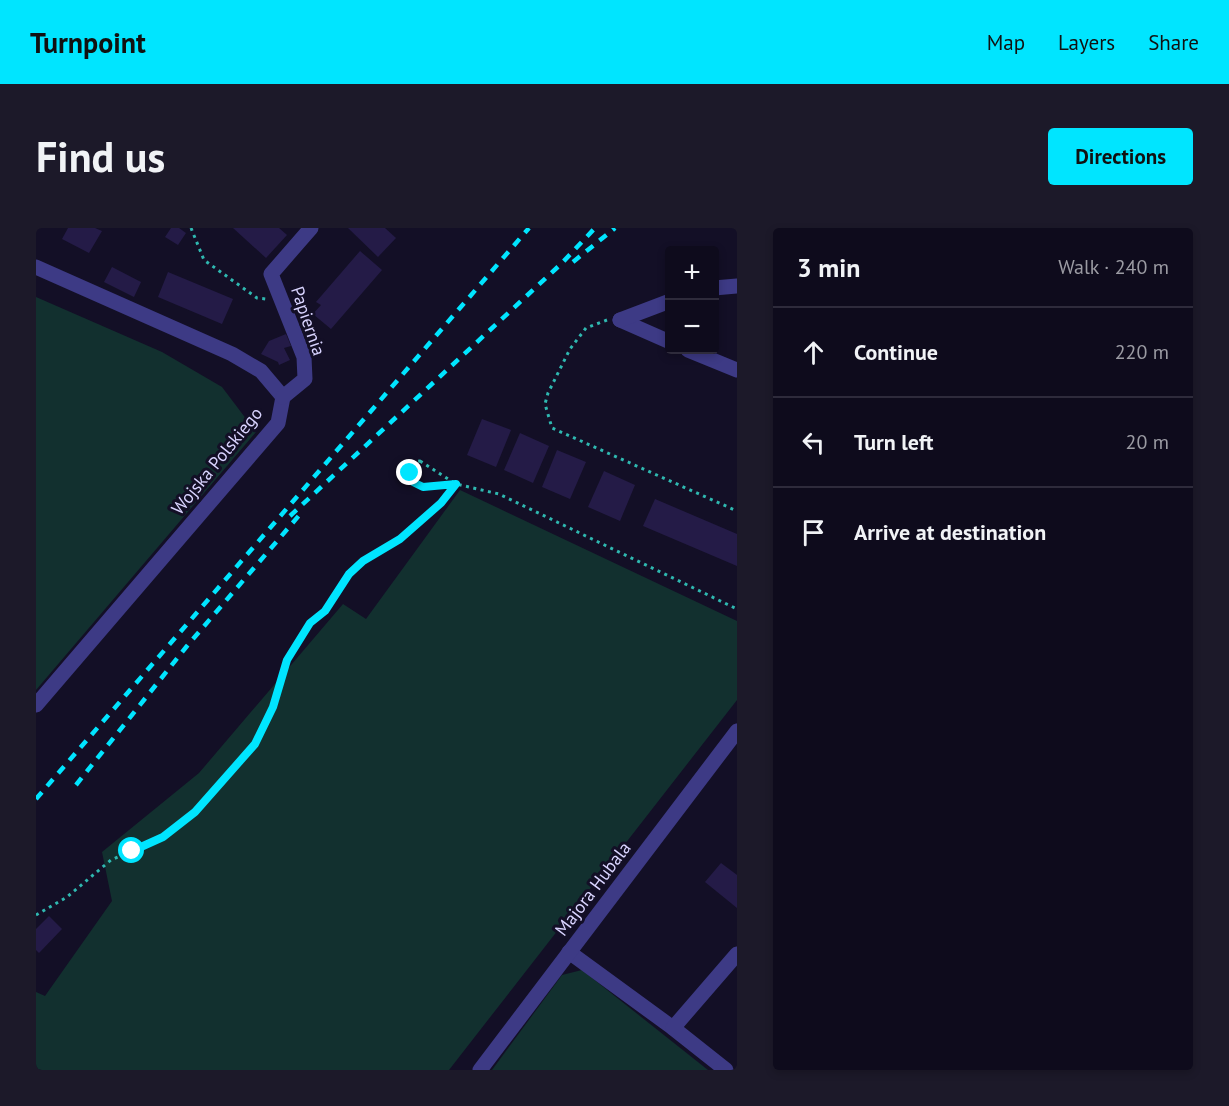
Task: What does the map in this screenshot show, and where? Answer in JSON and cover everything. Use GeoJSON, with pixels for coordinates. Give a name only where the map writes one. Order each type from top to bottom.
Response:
{"type":"FeatureCollection","features":[{"type":"Feature","properties":{"kind":"street","name":"Papiernia"},"geometry":{"type":"LineString","coordinates":[[283,397],[305,379],[304,357],[271,274],[311,228]]}},
{"type":"Feature","properties":{"kind":"street","name":"Wojska Polskiego"},"geometry":{"type":"LineString","coordinates":[[36,267],[232,354],[261,371],[283,397],[278,423],[36,705]]}},
{"type":"Feature","properties":{"kind":"street"},"geometry":{"type":"LineString","coordinates":[[719,288],[737,286]]}},
{"type":"Feature","properties":{"kind":"street"},"geometry":{"type":"LineString","coordinates":[[620,320],[665,303]]}},
{"type":"Feature","properties":{"kind":"street"},"geometry":{"type":"LineString","coordinates":[[620,320],[665,340]]}},
{"type":"Feature","properties":{"kind":"street"},"geometry":{"type":"LineString","coordinates":[[698,354],[737,370]]}},
{"type":"Feature","properties":{"kind":"street","name":"Majora Hubala"},"geometry":{"type":"LineString","coordinates":[[480,1070],[737,731]]}},
{"type":"Feature","properties":{"kind":"street"},"geometry":{"type":"LineString","coordinates":[[569,952],[726,1070]]}},
{"type":"Feature","properties":{"kind":"street"},"geometry":{"type":"LineString","coordinates":[[673,1028],[737,954]]}},
{"type":"Feature","properties":{"kind":"path"},"geometry":{"type":"LineString","coordinates":[[191,228],[204,260],[257,298],[282,302]]}},
{"type":"Feature","properties":{"kind":"path"},"geometry":{"type":"LineString","coordinates":[[620,320],[600,321],[586,328],[570,350],[545,405],[552,428],[737,511]]}},
{"type":"Feature","properties":{"kind":"path"},"geometry":{"type":"LineString","coordinates":[[456,484],[428,464],[414,462],[410,473],[413,482],[423,487],[456,484],[499,494],[737,609]]}},
{"type":"Feature","properties":{"kind":"path"},"geometry":{"type":"LineString","coordinates":[[36,915],[67,897],[111,860],[163,837],[195,812],[255,744],[273,707],[287,660],[310,623],[325,611],[349,574],[363,561],[400,539],[441,503],[456,484]]}},
{"type":"Feature","properties":{"kind":"green space"},"geometry":{"type":"Polygon","coordinates":[[[36,297],[162,352],[222,387],[256,432],[36,690],[36,297]]]}},
{"type":"Feature","properties":{"kind":"green space"},"geometry":{"type":"Polygon","coordinates":[[[460,490],[737,621],[737,700],[449,1070],[36,1070],[36,992],[45,996],[112,901],[102,852],[199,773],[343,604],[366,619],[460,490]]]}},
{"type":"Feature","properties":{"kind":"green space"},"geometry":{"type":"Polygon","coordinates":[[[582,970],[708,1070],[492,1070],[562,975],[582,970]]]}},
{"type":"Feature","properties":{"kind":"building"},"geometry":{"type":"Polygon","coordinates":[[[68,228],[95,228],[102,231],[89,253],[62,239],[68,228]]]}},
{"type":"Feature","properties":{"kind":"building"},"geometry":{"type":"Polygon","coordinates":[[[171,228],[179,228],[186,233],[178,245],[165,237],[171,228]]]}},
{"type":"Feature","properties":{"kind":"building"},"geometry":{"type":"Polygon","coordinates":[[[233,228],[279,228],[287,235],[266,258],[233,228]]]}},
{"type":"Feature","properties":{"kind":"building"},"geometry":{"type":"Polygon","coordinates":[[[348,228],[385,228],[396,238],[378,257],[348,228]]]}},
{"type":"Feature","properties":{"kind":"building"},"geometry":{"type":"Polygon","coordinates":[[[360,251],[382,270],[331,329],[313,314],[321,305],[316,302],[360,251]]]}},
{"type":"Feature","properties":{"kind":"building"},"geometry":{"type":"Polygon","coordinates":[[[112,267],[141,282],[134,297],[104,282],[112,267]]]}},
{"type":"Feature","properties":{"kind":"building"},"geometry":{"type":"Polygon","coordinates":[[[168,272],[233,299],[222,324],[158,297],[168,272]]]}},
{"type":"Feature","properties":{"kind":"building"},"geometry":{"type":"Polygon","coordinates":[[[286,334],[291,346],[284,348],[290,360],[279,365],[278,362],[261,354],[269,341],[286,334]]]}},
{"type":"Feature","properties":{"kind":"building"},"geometry":{"type":"Polygon","coordinates":[[[482,419],[511,430],[496,467],[467,455],[482,419]]]}},
{"type":"Feature","properties":{"kind":"building"},"geometry":{"type":"Polygon","coordinates":[[[520,433],[549,446],[533,483],[504,470],[520,433]]]}},
{"type":"Feature","properties":{"kind":"building"},"geometry":{"type":"Polygon","coordinates":[[[557,450],[586,462],[570,499],[542,487],[557,450]]]}},
{"type":"Feature","properties":{"kind":"building"},"geometry":{"type":"Polygon","coordinates":[[[604,471],[635,485],[620,521],[588,507],[604,471]]]}},
{"type":"Feature","properties":{"kind":"building"},"geometry":{"type":"Polygon","coordinates":[[[655,499],[737,534],[737,566],[643,526],[655,499]]]}},
{"type":"Feature","properties":{"kind":"building"},"geometry":{"type":"Polygon","coordinates":[[[721,863],[737,875],[737,908],[705,882],[721,863]]]}},
{"type":"Feature","properties":{"kind":"building"},"geometry":{"type":"Polygon","coordinates":[[[49,916],[62,929],[39,953],[36,950],[36,929],[49,916]]]}},
{"type":"Feature","properties":{"kind":"railway"},"geometry":{"type":"LineString","coordinates":[[36,799],[529,228]]}},
{"type":"Feature","properties":{"kind":"railway"},"geometry":{"type":"LineString","coordinates":[[290,516],[562,263],[595,228]]}},
{"type":"Feature","properties":{"kind":"railway"},"geometry":{"type":"LineString","coordinates":[[573,262],[615,228]]}},
{"type":"Feature","properties":{"kind":"railway"},"geometry":{"type":"LineString","coordinates":[[76,785],[187,646],[302,512]]}},
{"type":"Feature","properties":{"kind":"route"},"geometry":{"type":"LineString","coordinates":[[132,851],[163,837],[195,812],[255,744],[273,707],[287,660],[310,623],[325,611],[349,574],[363,561],[380,553],[400,539],[441,503],[456,484],[423,487],[413,482],[410,473]]}}]}
